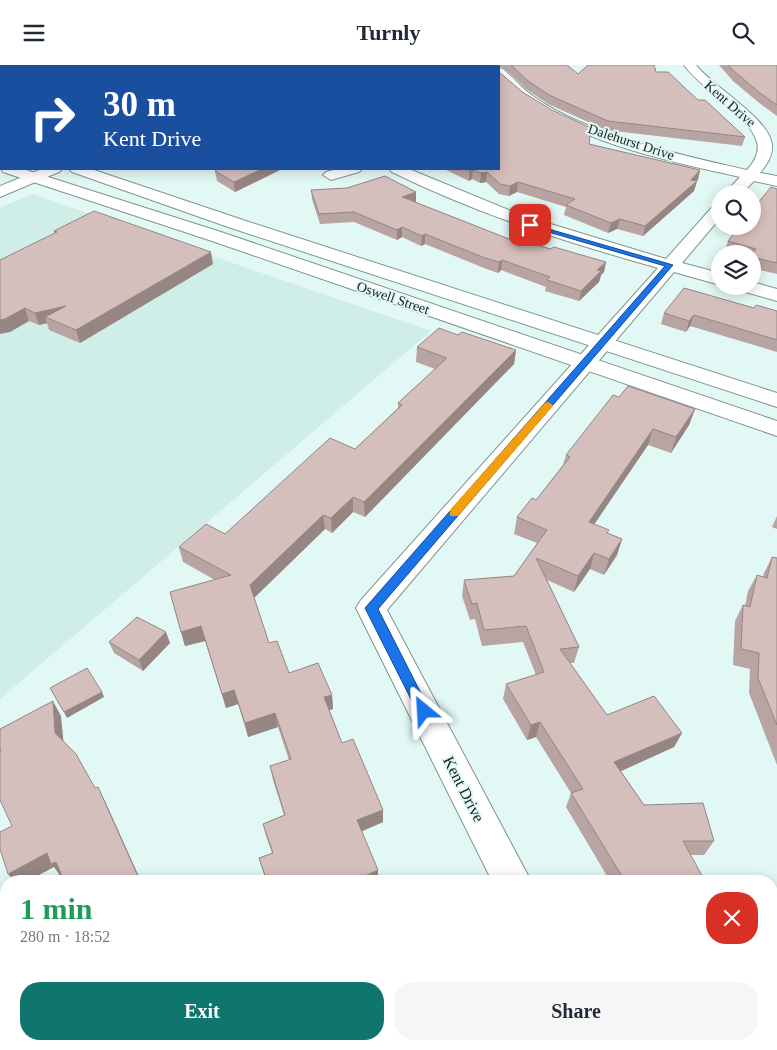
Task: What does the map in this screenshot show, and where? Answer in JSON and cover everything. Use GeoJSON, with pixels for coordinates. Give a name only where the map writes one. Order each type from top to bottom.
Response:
{"type":"FeatureCollection","features":[{"type":"Feature","properties":{"kind":"street","name":"Kent Drive"},"geometry":{"type":"LineString","coordinates":[[690,65],[698,76],[752,122],[764,137],[766,148],[763,158],[740,185]]}},
{"type":"Feature","properties":{"kind":"street","name":"Dalehurst Drive"},"geometry":{"type":"LineString","coordinates":[[500,73],[514,88],[536,103],[593,131],[658,152],[777,181]]}},
{"type":"Feature","properties":{"kind":"street","name":"Oswell Street"},"geometry":{"type":"LineString","coordinates":[[11,170],[218,237],[584,365],[777,429]]}},
{"type":"Feature","properties":{"kind":"street"},"geometry":{"type":"LineString","coordinates":[[0,192],[52,170]]}},
{"type":"Feature","properties":{"kind":"street","name":"Oswell Street"},"geometry":{"type":"LineString","coordinates":[[80,170],[237,224],[777,400]]}},
{"type":"Feature","properties":{"kind":"street"},"geometry":{"type":"LineString","coordinates":[[331,175],[350,170]]}},
{"type":"Feature","properties":{"kind":"street"},"geometry":{"type":"LineString","coordinates":[[399,170],[465,201],[512,219],[711,276]]}},
{"type":"Feature","properties":{"kind":"street","name":"Kent Drive"},"geometry":{"type":"LineString","coordinates":[[509,875],[371,608],[711,218]]}},
{"type":"Feature","properties":{"kind":"street"},"geometry":{"type":"LineString","coordinates":[[761,290],[777,295]]}},
{"type":"Feature","properties":{"kind":"shaded area"},"geometry":{"type":"Polygon","coordinates":[[[32,194],[431,331],[0,699],[0,208],[32,194]]]}},
{"type":"Feature","properties":{"kind":"building"},"geometry":{"type":"Polygon","coordinates":[[[511,65],[567,65],[578,74],[588,65],[654,65],[656,72],[668,72],[698,100],[705,100],[745,137],[608,121],[549,95],[527,80],[511,65]]]}},
{"type":"Feature","properties":{"kind":"building"},"geometry":{"type":"Polygon","coordinates":[[[728,65],[777,65],[777,105],[760,93],[728,65]]]}},
{"type":"Feature","properties":{"kind":"building"},"geometry":{"type":"Polygon","coordinates":[[[500,73],[524,93],[552,110],[591,128],[589,144],[700,170],[691,180],[697,181],[645,226],[620,219],[611,223],[566,205],[575,199],[518,182],[510,186],[500,184],[487,172],[481,173],[473,170],[500,170],[500,73]]]}},
{"type":"Feature","properties":{"kind":"building"},"geometry":{"type":"Polygon","coordinates":[[[216,170],[260,170],[234,182],[215,171],[216,170]]]}},
{"type":"Feature","properties":{"kind":"building"},"geometry":{"type":"Polygon","coordinates":[[[385,176],[416,192],[402,197],[509,239],[513,237],[550,249],[554,247],[606,262],[597,270],[601,271],[581,291],[547,280],[550,277],[502,260],[499,262],[485,258],[402,227],[397,230],[354,212],[319,214],[311,190],[347,188],[385,176]]]}},
{"type":"Feature","properties":{"kind":"building"},"geometry":{"type":"Polygon","coordinates":[[[771,187],[777,189],[777,263],[761,259],[761,245],[742,245],[728,241],[733,235],[761,235],[761,199],[771,187]]]}},
{"type":"Feature","properties":{"kind":"building"},"geometry":{"type":"Polygon","coordinates":[[[94,211],[211,252],[76,330],[45,317],[66,306],[35,313],[25,308],[0,320],[0,260],[57,232],[54,231],[94,211]]]}},
{"type":"Feature","properties":{"kind":"building"},"geometry":{"type":"Polygon","coordinates":[[[684,288],[754,308],[756,305],[777,311],[777,340],[694,315],[689,321],[664,313],[684,288]]]}},
{"type":"Feature","properties":{"kind":"building"},"geometry":{"type":"Polygon","coordinates":[[[439,328],[458,335],[462,332],[516,350],[364,502],[353,497],[331,518],[323,515],[250,585],[269,643],[277,641],[289,673],[318,663],[332,695],[324,697],[342,743],[353,739],[383,810],[357,820],[378,870],[367,875],[265,875],[259,858],[273,853],[263,824],[285,815],[270,766],[291,759],[275,713],[245,723],[234,690],[222,694],[201,626],[181,632],[170,592],[231,575],[179,547],[206,524],[225,534],[330,438],[355,449],[402,405],[398,403],[447,358],[417,347],[439,328]]]}},
{"type":"Feature","properties":{"kind":"building"},"geometry":{"type":"Polygon","coordinates":[[[628,386],[695,409],[676,437],[653,429],[589,522],[609,530],[607,533],[622,539],[609,559],[594,553],[578,576],[536,558],[579,647],[560,649],[607,715],[654,696],[682,733],[614,762],[644,805],[703,803],[714,841],[683,841],[702,875],[621,875],[571,793],[583,789],[540,722],[531,725],[506,684],[544,672],[526,626],[484,630],[477,603],[472,604],[464,580],[514,576],[547,530],[517,517],[532,498],[536,500],[570,457],[566,455],[613,395],[619,397],[628,386]]]}},
{"type":"Feature","properties":{"kind":"building"},"geometry":{"type":"Polygon","coordinates":[[[772,557],[777,558],[777,725],[758,678],[759,653],[741,649],[743,605],[750,607],[757,575],[767,578],[772,557]]]}},
{"type":"Feature","properties":{"kind":"building"},"geometry":{"type":"Polygon","coordinates":[[[137,617],[166,632],[139,660],[109,642],[137,617]]]}},
{"type":"Feature","properties":{"kind":"building"},"geometry":{"type":"Polygon","coordinates":[[[87,668],[102,692],[64,712],[50,688],[87,668]]]}},
{"type":"Feature","properties":{"kind":"building"},"geometry":{"type":"Polygon","coordinates":[[[53,701],[55,733],[76,754],[95,788],[98,787],[137,875],[61,875],[56,862],[51,864],[47,853],[8,874],[0,849],[0,832],[12,826],[0,800],[0,729],[53,701]]]}},
{"type":"Feature","properties":{"kind":"slow traffic"},"geometry":{"type":"LineString","coordinates":[[454,513],[548,405]]}},
{"type":"Feature","properties":{"kind":"route"},"geometry":{"type":"LineString","coordinates":[[424,711],[371,608],[670,265],[530,225]]}}]}
